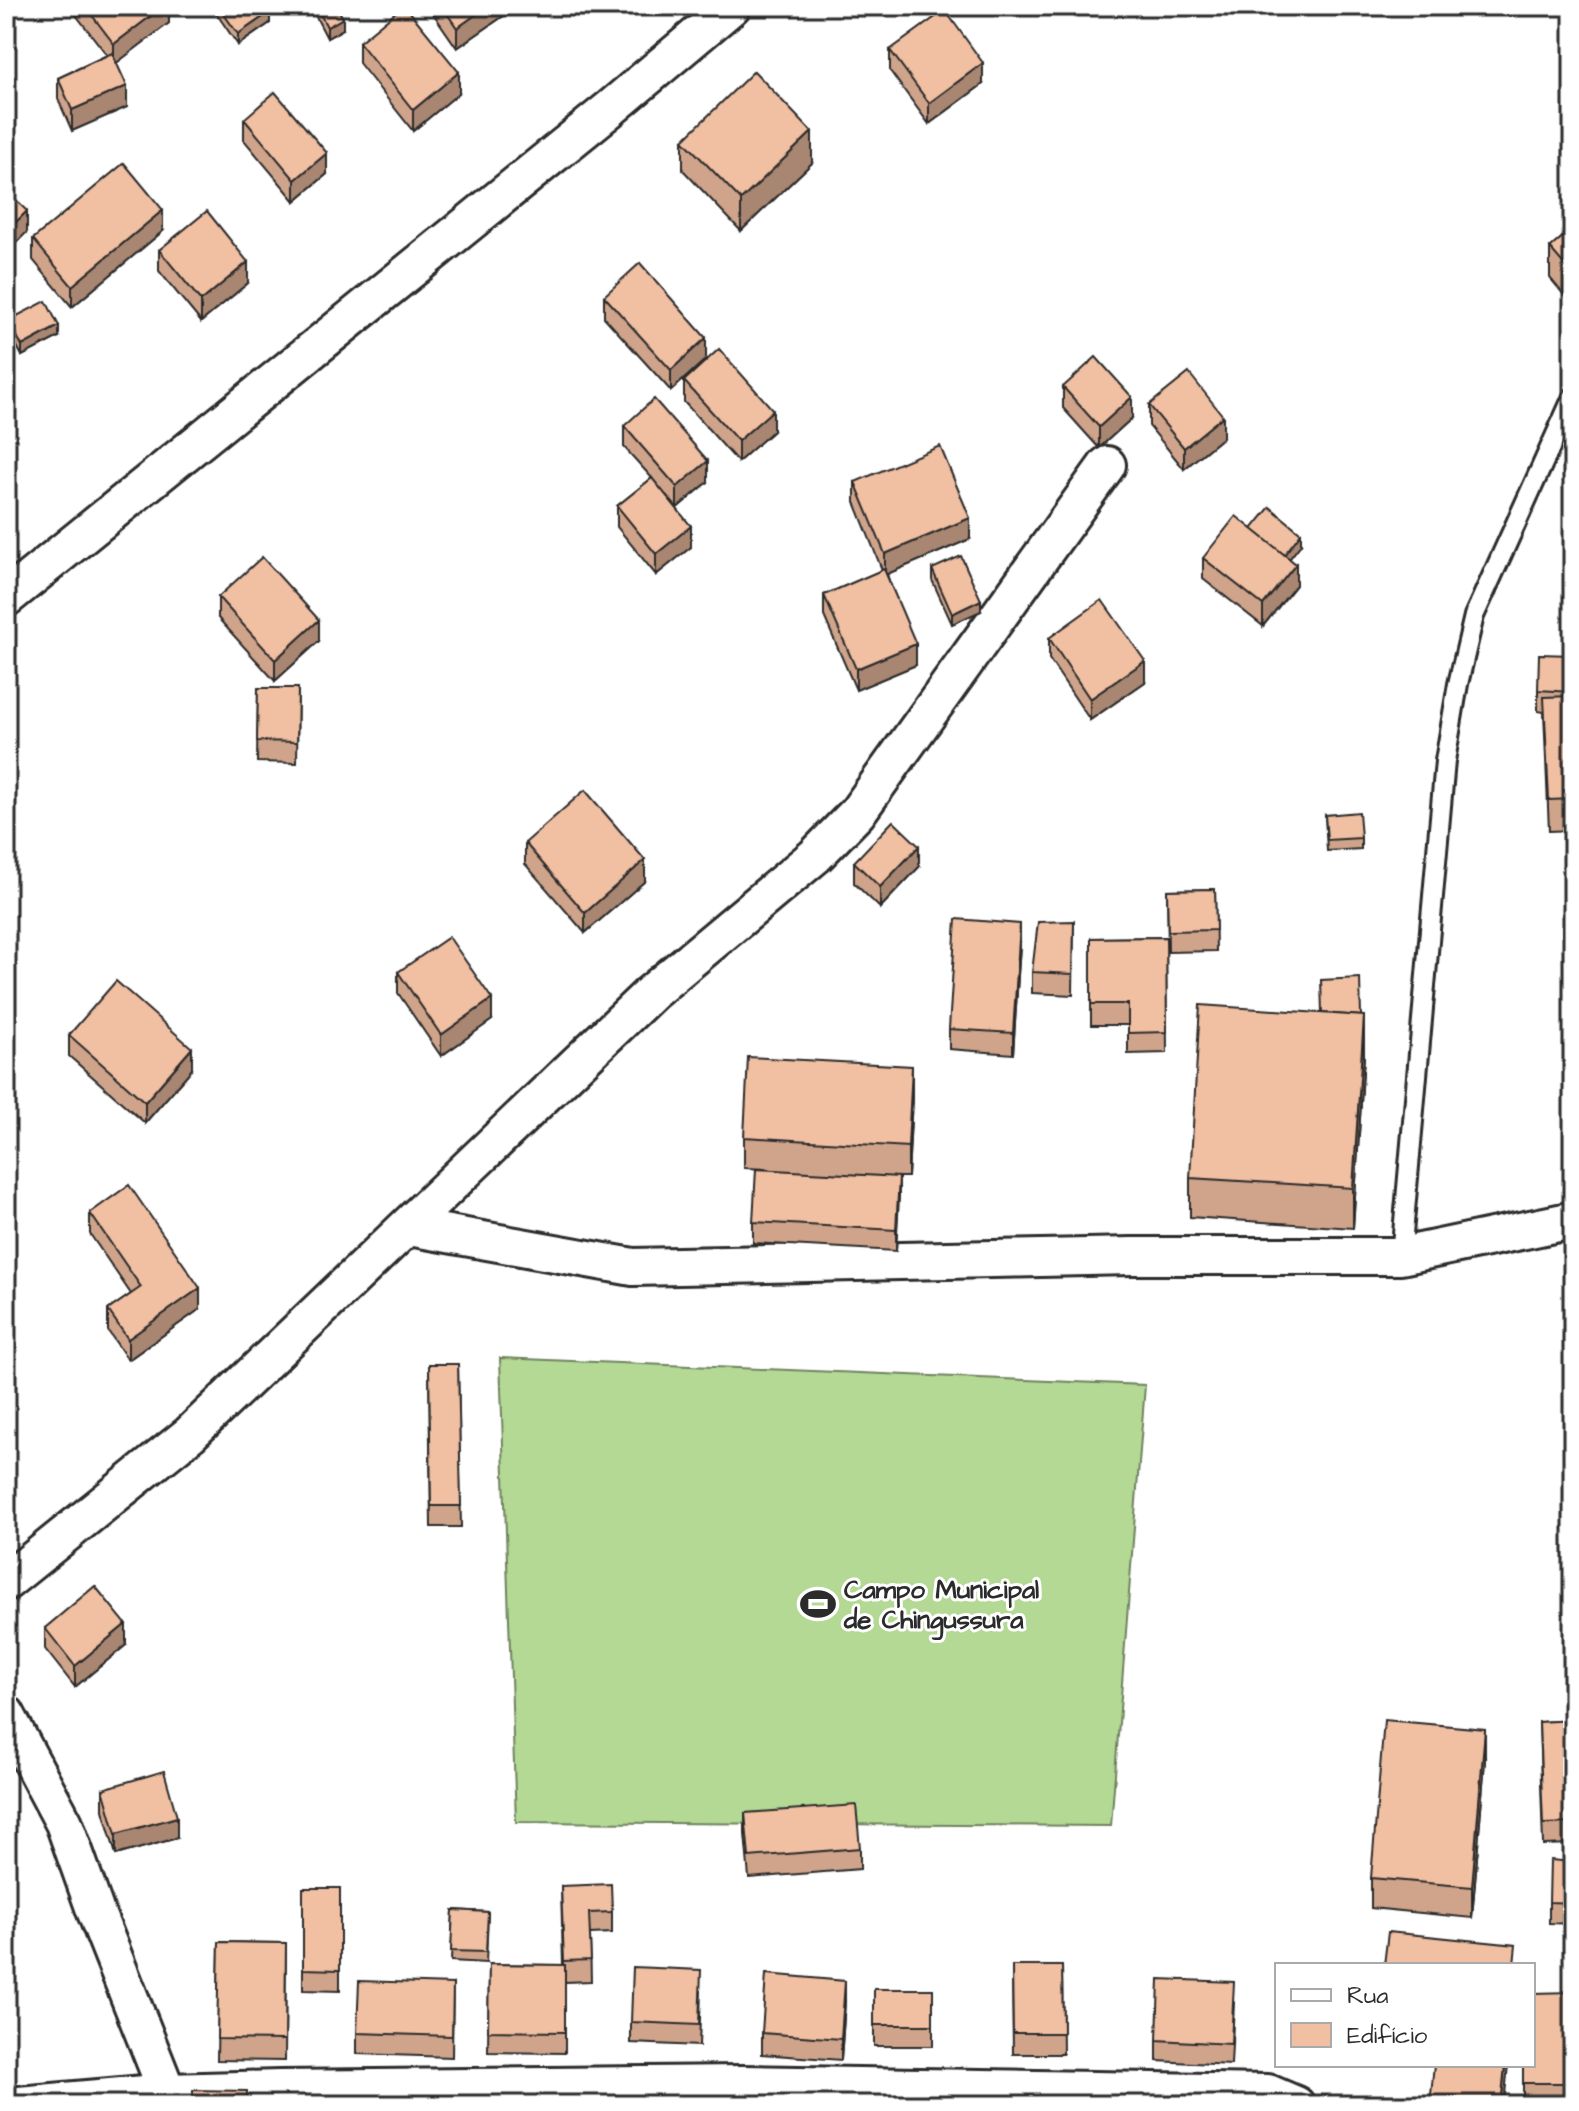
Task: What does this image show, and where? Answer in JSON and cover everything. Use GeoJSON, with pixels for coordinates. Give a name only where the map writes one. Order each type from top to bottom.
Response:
{"type":"FeatureCollection","features":[{"type":"Feature","properties":{"kind":"street"},"geometry":{"type":"LineString","coordinates":[[6,598],[611,108],[732,6]]}},
{"type":"Feature","properties":{"kind":"street"},"geometry":{"type":"LineString","coordinates":[[6,1582],[190,1434],[651,993],[815,856],[857,813],[1107,465]]}},
{"type":"Feature","properties":{"kind":"street"},"geometry":{"type":"LineString","coordinates":[[409,1227],[633,1267],[1116,1256],[1401,1256],[1573,1220]]}},
{"type":"Feature","properties":{"kind":"street"},"geometry":{"type":"LineString","coordinates":[[6,1714],[64,1823],[166,2099]]}},
{"type":"Feature","properties":{"kind":"street"},"geometry":{"type":"LineString","coordinates":[[19,2105],[742,2084],[1268,2093],[1296,2105]]}},
{"type":"Feature","properties":{"kind":"lane"},"geometry":{"type":"LineString","coordinates":[[1401,1256],[1445,761],[1458,684],[1474,616],[1573,397]]}},
{"type":"Feature","properties":{"kind":"green space","name":"Campo Municipal de Chingussura"},"geometry":{"type":"Polygon","coordinates":[[[500,1358],[1145,1385],[1111,1826],[516,1822],[500,1358]]]}},
{"type":"Feature","properties":{"kind":"building"},"geometry":{"type":"Polygon","coordinates":[[[85,6],[164,6],[114,44],[85,6]]]}},
{"type":"Feature","properties":{"kind":"building"},"geometry":{"type":"Polygon","coordinates":[[[218,6],[266,6],[270,12],[238,34],[218,6]]]}},
{"type":"Feature","properties":{"kind":"building"},"geometry":{"type":"Polygon","coordinates":[[[316,6],[336,6],[343,18],[327,27],[316,6]]]}},
{"type":"Feature","properties":{"kind":"building"},"geometry":{"type":"Polygon","coordinates":[[[403,6],[459,72],[413,110],[359,42],[403,6]]]}},
{"type":"Feature","properties":{"kind":"building"},"geometry":{"type":"Polygon","coordinates":[[[442,6],[488,6],[457,28],[442,6]]]}},
{"type":"Feature","properties":{"kind":"building"},"geometry":{"type":"Polygon","coordinates":[[[945,10],[983,63],[929,103],[890,50],[945,10]]]}},
{"type":"Feature","properties":{"kind":"building"},"geometry":{"type":"Polygon","coordinates":[[[112,53],[127,86],[72,110],[58,78],[112,53]]]}},
{"type":"Feature","properties":{"kind":"building"},"geometry":{"type":"Polygon","coordinates":[[[754,71],[812,132],[741,200],[683,140],[754,71]]]}},
{"type":"Feature","properties":{"kind":"building"},"geometry":{"type":"Polygon","coordinates":[[[275,92],[327,153],[295,180],[244,119],[275,92]]]}},
{"type":"Feature","properties":{"kind":"building"},"geometry":{"type":"Polygon","coordinates":[[[124,163],[163,210],[72,286],[33,239],[124,163]]]}},
{"type":"Feature","properties":{"kind":"building"},"geometry":{"type":"Polygon","coordinates":[[[6,191],[27,211],[6,232],[6,191]]]}},
{"type":"Feature","properties":{"kind":"building"},"geometry":{"type":"Polygon","coordinates":[[[207,211],[248,262],[201,301],[159,250],[207,211]]]}},
{"type":"Feature","properties":{"kind":"building"},"geometry":{"type":"Polygon","coordinates":[[[1573,228],[1573,275],[1550,248],[1573,228]]]}},
{"type":"Feature","properties":{"kind":"building"},"geometry":{"type":"Polygon","coordinates":[[[640,263],[706,338],[671,370],[604,296],[640,263]]]}},
{"type":"Feature","properties":{"kind":"building"},"geometry":{"type":"Polygon","coordinates":[[[46,301],[59,326],[22,346],[9,320],[46,301]]]}},
{"type":"Feature","properties":{"kind":"building"},"geometry":{"type":"Polygon","coordinates":[[[719,349],[773,410],[738,441],[684,381],[719,349]]]}},
{"type":"Feature","properties":{"kind":"building"},"geometry":{"type":"Polygon","coordinates":[[[1096,357],[1132,397],[1099,427],[1063,387],[1096,357]]]}},
{"type":"Feature","properties":{"kind":"building"},"geometry":{"type":"Polygon","coordinates":[[[1189,373],[1223,416],[1184,448],[1149,405],[1189,373]]]}},
{"type":"Feature","properties":{"kind":"building"},"geometry":{"type":"Polygon","coordinates":[[[654,399],[708,461],[677,487],[624,426],[654,399]]]}},
{"type":"Feature","properties":{"kind":"building"},"geometry":{"type":"Polygon","coordinates":[[[940,446],[970,518],[885,554],[855,482],[940,446]]]}},
{"type":"Feature","properties":{"kind":"building"},"geometry":{"type":"Polygon","coordinates":[[[652,478],[691,526],[656,554],[617,506],[652,478]]]}},
{"type":"Feature","properties":{"kind":"building"},"geometry":{"type":"Polygon","coordinates":[[[1270,507],[1301,533],[1284,555],[1252,529],[1270,507]]]}},
{"type":"Feature","properties":{"kind":"building"},"geometry":{"type":"Polygon","coordinates":[[[1236,516],[1296,564],[1263,605],[1203,558],[1236,516]]]}},
{"type":"Feature","properties":{"kind":"building"},"geometry":{"type":"Polygon","coordinates":[[[961,556],[981,600],[952,614],[932,569],[961,556]]]}},
{"type":"Feature","properties":{"kind":"building"},"geometry":{"type":"Polygon","coordinates":[[[262,557],[319,620],[275,660],[218,597],[262,557]]]}},
{"type":"Feature","properties":{"kind":"building"},"geometry":{"type":"Polygon","coordinates":[[[884,569],[916,644],[856,669],[824,595],[884,569]]]}},
{"type":"Feature","properties":{"kind":"building"},"geometry":{"type":"Polygon","coordinates":[[[1102,600],[1145,661],[1090,699],[1049,638],[1102,600]]]}},
{"type":"Feature","properties":{"kind":"building"},"geometry":{"type":"Polygon","coordinates":[[[1539,654],[1573,655],[1573,692],[1538,690],[1539,654]]]}},
{"type":"Feature","properties":{"kind":"building"},"geometry":{"type":"Polygon","coordinates":[[[258,688],[298,688],[297,742],[257,741],[258,688]]]}},
{"type":"Feature","properties":{"kind":"building"},"geometry":{"type":"Polygon","coordinates":[[[1573,696],[1573,799],[1549,800],[1544,697],[1573,696]]]}},
{"type":"Feature","properties":{"kind":"building"},"geometry":{"type":"Polygon","coordinates":[[[585,790],[645,860],[585,913],[525,843],[585,790]]]}},
{"type":"Feature","properties":{"kind":"building"},"geometry":{"type":"Polygon","coordinates":[[[1359,812],[1361,838],[1327,840],[1325,815],[1359,812]]]}},
{"type":"Feature","properties":{"kind":"building"},"geometry":{"type":"Polygon","coordinates":[[[893,821],[919,846],[880,887],[854,862],[893,821]]]}},
{"type":"Feature","properties":{"kind":"building"},"geometry":{"type":"Polygon","coordinates":[[[1215,889],[1216,930],[1168,931],[1167,890],[1215,889]]]}},
{"type":"Feature","properties":{"kind":"building"},"geometry":{"type":"Polygon","coordinates":[[[956,919],[1020,924],[1013,1033],[949,1029],[956,919]]]}},
{"type":"Feature","properties":{"kind":"building"},"geometry":{"type":"Polygon","coordinates":[[[1074,921],[1073,974],[1032,972],[1038,922],[1074,921]]]}},
{"type":"Feature","properties":{"kind":"building"},"geometry":{"type":"Polygon","coordinates":[[[449,937],[492,999],[441,1035],[398,972],[449,937]]]}},
{"type":"Feature","properties":{"kind":"building"},"geometry":{"type":"Polygon","coordinates":[[[1166,937],[1167,1032],[1128,1033],[1128,1004],[1091,1004],[1091,938],[1166,937]]]}},
{"type":"Feature","properties":{"kind":"building"},"geometry":{"type":"Polygon","coordinates":[[[1360,978],[1361,1016],[1322,1013],[1321,980],[1360,978]]]}},
{"type":"Feature","properties":{"kind":"building"},"geometry":{"type":"Polygon","coordinates":[[[116,981],[192,1048],[145,1102],[69,1035],[116,981]]]}},
{"type":"Feature","properties":{"kind":"building"},"geometry":{"type":"Polygon","coordinates":[[[1200,1005],[1364,1016],[1353,1188],[1190,1178],[1200,1005]]]}},
{"type":"Feature","properties":{"kind":"building"},"geometry":{"type":"Polygon","coordinates":[[[748,1057],[912,1066],[908,1147],[744,1137],[748,1057]]]}},
{"type":"Feature","properties":{"kind":"building"},"geometry":{"type":"Polygon","coordinates":[[[756,1169],[899,1177],[896,1230],[753,1222],[756,1169]]]}},
{"type":"Feature","properties":{"kind":"building"},"geometry":{"type":"Polygon","coordinates":[[[129,1185],[200,1288],[128,1339],[108,1310],[141,1287],[90,1213],[129,1185]]]}},
{"type":"Feature","properties":{"kind":"building"},"geometry":{"type":"Polygon","coordinates":[[[429,1364],[458,1364],[461,1506],[431,1506],[429,1364]]]}},
{"type":"Feature","properties":{"kind":"building"},"geometry":{"type":"Polygon","coordinates":[[[95,1586],[126,1624],[75,1666],[45,1628],[95,1586]]]}},
{"type":"Feature","properties":{"kind":"building"},"geometry":{"type":"Polygon","coordinates":[[[1384,1720],[1485,1729],[1472,1887],[1371,1878],[1384,1720]]]}},
{"type":"Feature","properties":{"kind":"building"},"geometry":{"type":"Polygon","coordinates":[[[1573,1720],[1573,1823],[1543,1824],[1539,1722],[1573,1720]]]}},
{"type":"Feature","properties":{"kind":"building"},"geometry":{"type":"Polygon","coordinates":[[[164,1771],[177,1817],[116,1834],[103,1789],[164,1771]]]}},
{"type":"Feature","properties":{"kind":"building"},"geometry":{"type":"Polygon","coordinates":[[[856,1805],[860,1848],[749,1857],[745,1813],[856,1805]]]}},
{"type":"Feature","properties":{"kind":"building"},"geometry":{"type":"Polygon","coordinates":[[[1550,1860],[1573,1862],[1573,1903],[1549,1902],[1550,1860]]]}},
{"type":"Feature","properties":{"kind":"building"},"geometry":{"type":"Polygon","coordinates":[[[611,1884],[612,1912],[589,1913],[591,1960],[564,1961],[561,1886],[611,1884]]]}},
{"type":"Feature","properties":{"kind":"building"},"geometry":{"type":"Polygon","coordinates":[[[303,1888],[340,1888],[340,1970],[303,1969],[303,1888]]]}},
{"type":"Feature","properties":{"kind":"building"},"geometry":{"type":"Polygon","coordinates":[[[453,1910],[488,1912],[486,1952],[451,1951],[453,1910]]]}},
{"type":"Feature","properties":{"kind":"building"},"geometry":{"type":"Polygon","coordinates":[[[1388,1932],[1516,1945],[1514,1963],[1384,1963],[1388,1932]]]}},
{"type":"Feature","properties":{"kind":"building"},"geometry":{"type":"Polygon","coordinates":[[[219,1942],[286,1943],[285,2040],[217,2039],[219,1942]]]}},
{"type":"Feature","properties":{"kind":"building"},"geometry":{"type":"Polygon","coordinates":[[[489,1964],[565,1965],[565,2032],[488,2031],[489,1964]]]}},
{"type":"Feature","properties":{"kind":"building"},"geometry":{"type":"Polygon","coordinates":[[[1012,1966],[1062,1966],[1063,2033],[1013,2033],[1012,1966]]]}},
{"type":"Feature","properties":{"kind":"building"},"geometry":{"type":"Polygon","coordinates":[[[633,1967],[701,1970],[699,2025],[631,2022],[633,1967]]]}},
{"type":"Feature","properties":{"kind":"building"},"geometry":{"type":"Polygon","coordinates":[[[766,1974],[845,1981],[841,2039],[762,2033],[766,1974]]]}},
{"type":"Feature","properties":{"kind":"building"},"geometry":{"type":"Polygon","coordinates":[[[1159,1979],[1234,1982],[1231,2044],[1157,2040],[1159,1979]]]}},
{"type":"Feature","properties":{"kind":"building"},"geometry":{"type":"Polygon","coordinates":[[[359,1981],[453,1984],[452,2036],[357,2033],[359,1981]]]}},
{"type":"Feature","properties":{"kind":"building"},"geometry":{"type":"Polygon","coordinates":[[[874,1989],[933,1989],[933,2025],[874,2025],[874,1989]]]}},
{"type":"Feature","properties":{"kind":"building"},"geometry":{"type":"Polygon","coordinates":[[[1573,1992],[1573,2083],[1523,2083],[1523,2067],[1535,2067],[1535,1993],[1573,1992]]]}},
{"type":"Feature","properties":{"kind":"building"},"geometry":{"type":"Polygon","coordinates":[[[1434,2067],[1505,2067],[1501,2105],[1430,2105],[1434,2067]]]}},
{"type":"Feature","properties":{"kind":"building"},"geometry":{"type":"Polygon","coordinates":[[[193,2090],[247,2091],[247,2105],[193,2105],[193,2090]]]}},
{"type":"Feature","properties":{"kind":"building"},"geometry":{"type":"Polygon","coordinates":[[[269,2102],[305,2105],[268,2105],[269,2102]]]}},
{"type":"Feature","properties":{"kind":"place","name":"Campo Municipal de Chingussura"},"geometry":{"type":"Point","coordinates":[818,1604]}}]}
